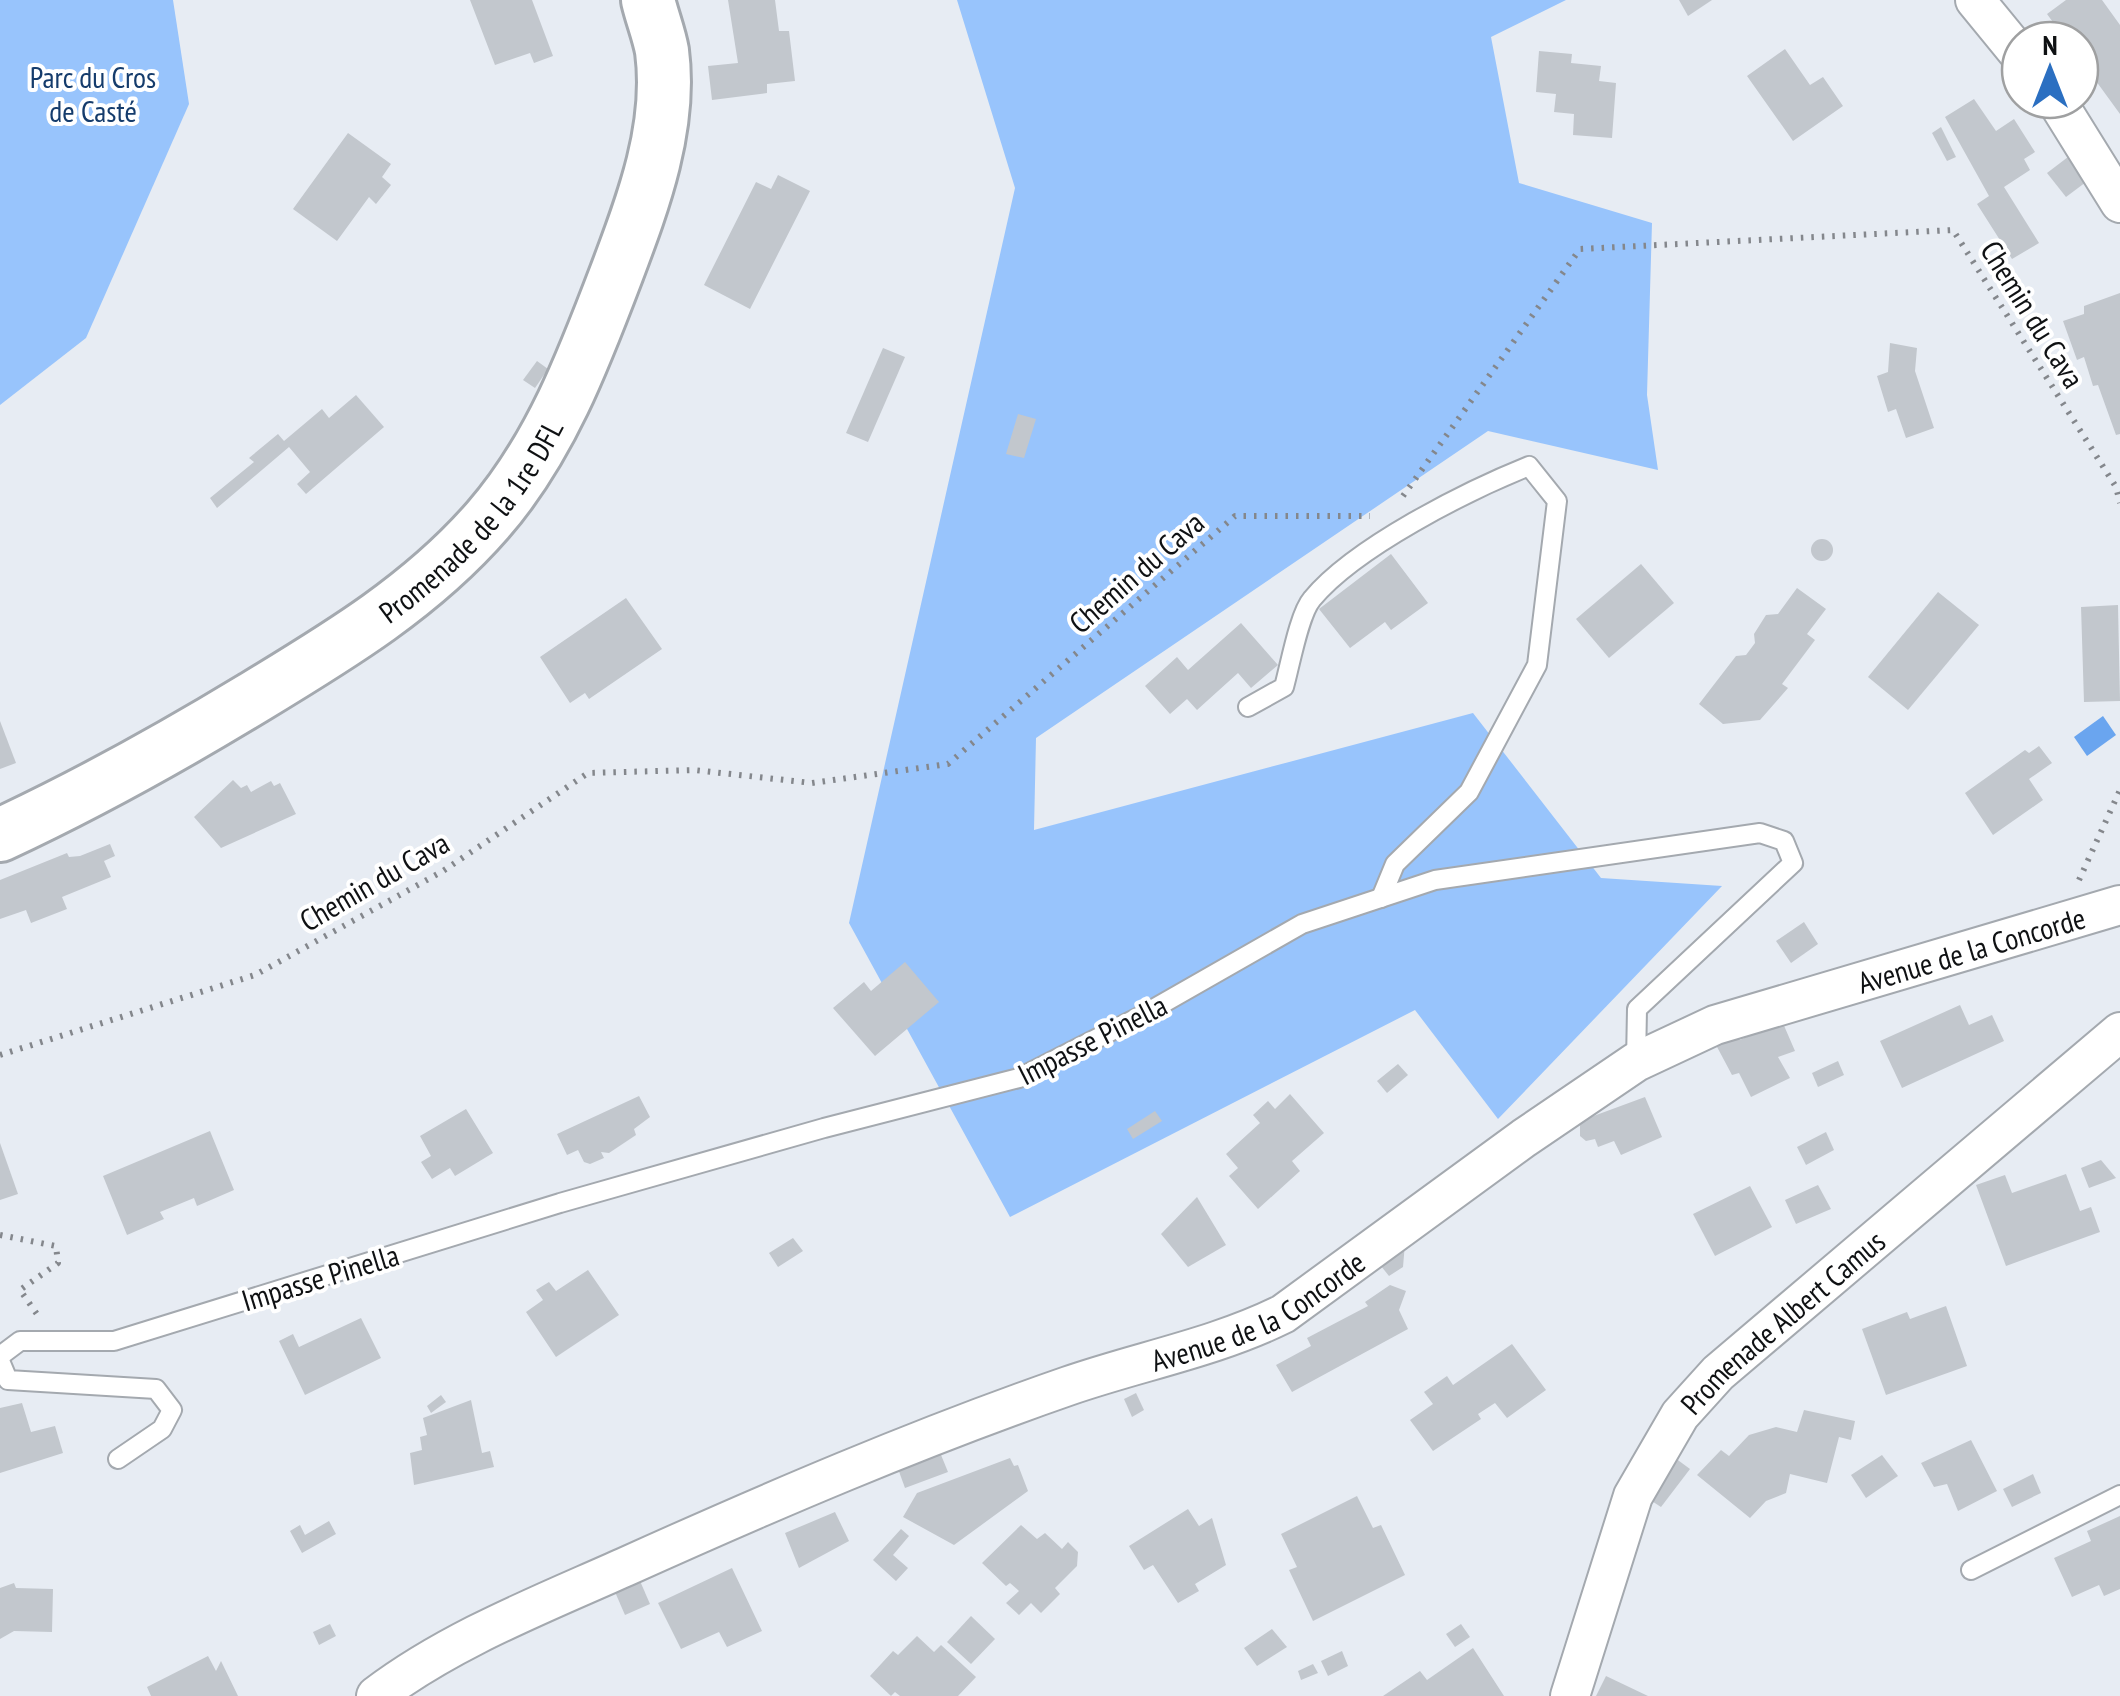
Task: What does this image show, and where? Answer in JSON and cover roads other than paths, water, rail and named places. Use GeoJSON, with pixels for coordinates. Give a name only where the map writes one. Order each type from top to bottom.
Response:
{"type":"FeatureCollection","features":[{"type":"Feature","properties":{"kind":"street","name":"Promenade de la 1re DFL"},"geometry":{"type":"LineString","coordinates":[[0,835],[114,782],[345,642],[421,588],[490,518],[545,438],[582,366],[645,197],[659,136],[662,52],[648,0]]}},
{"type":"Feature","properties":{"kind":"street"},"geometry":{"type":"LineString","coordinates":[[1975,0],[2000,31]]}},
{"type":"Feature","properties":{"kind":"street"},"geometry":{"type":"LineString","coordinates":[[2068,120],[2120,203]]}},
{"type":"Feature","properties":{"kind":"street","name":"Avenue de la Concorde"},"geometry":{"type":"LineString","coordinates":[[376,1696],[403,1676],[498,1624],[819,1484],[1068,1386],[1238,1336],[1283,1314],[1524,1138],[1636,1062],[1715,1026],[2120,905]]}},
{"type":"Feature","properties":{"kind":"street","name":"Promenade Albert Camus"},"geometry":{"type":"LineString","coordinates":[[1570,1696],[1633,1496],[1680,1415],[1718,1373],[2120,1032]]}},
{"type":"Feature","properties":{"kind":"lane"},"geometry":{"type":"LineString","coordinates":[[1248,706],[1284,687],[1310,601],[1366,554],[1479,486],[1529,466],[1558,501],[1537,665],[1469,792],[1395,864],[1381,898]]}},
{"type":"Feature","properties":{"kind":"lane","name":"Impasse Pinella"},"geometry":{"type":"LineString","coordinates":[[118,1460],[162,1429],[172,1410],[156,1389],[8,1380],[0,1358],[20,1341],[114,1341],[560,1203],[1018,1078],[1139,1018],[1302,924],[1435,880],[1760,833],[1784,841],[1793,863],[1637,1010],[1636,1062]]}},
{"type":"Feature","properties":{"kind":"lane"},"geometry":{"type":"LineString","coordinates":[[1971,1570],[2120,1495]]}},
{"type":"Feature","properties":{"kind":"park label","name":"Parc du Cros de Casté"},"geometry":{"type":"Point","coordinates":[93,93]}}]}
